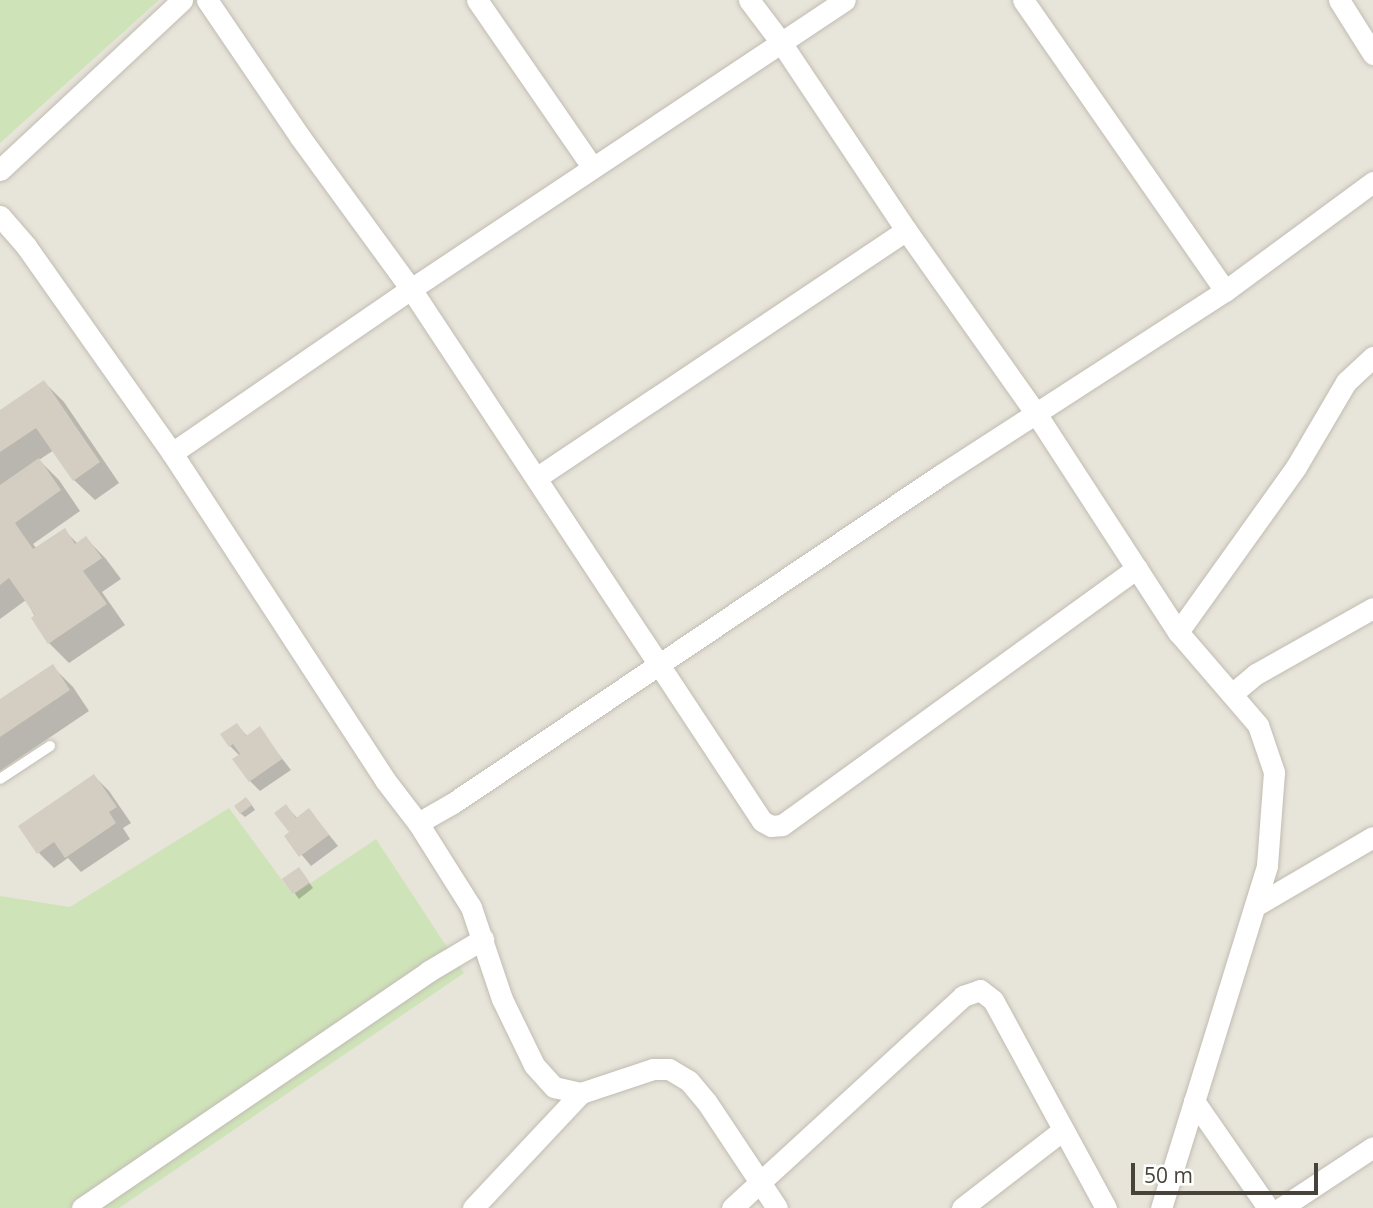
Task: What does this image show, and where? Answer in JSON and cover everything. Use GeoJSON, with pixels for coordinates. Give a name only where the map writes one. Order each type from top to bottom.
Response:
{"type":"FeatureCollection","features":[{"type":"Feature","properties":{"kind":"street"},"geometry":{"type":"LineString","coordinates":[[0,170],[182,0]]}},
{"type":"Feature","properties":{"kind":"street"},"geometry":{"type":"LineString","coordinates":[[207,0],[300,137],[411,289],[762,821],[782,825],[1137,568]]}},
{"type":"Feature","properties":{"kind":"street"},"geometry":{"type":"LineString","coordinates":[[477,0],[592,167]]}},
{"type":"Feature","properties":{"kind":"street"},"geometry":{"type":"LineString","coordinates":[[749,0],[780,41],[906,230],[1037,415],[1178,632],[1258,725],[1274,772],[1267,866],[1161,1208]]}},
{"type":"Feature","properties":{"kind":"street"},"geometry":{"type":"LineString","coordinates":[[172,453],[592,167],[845,0]]}},
{"type":"Feature","properties":{"kind":"street"},"geometry":{"type":"LineString","coordinates":[[1023,0],[1225,291]]}},
{"type":"Feature","properties":{"kind":"street"},"geometry":{"type":"LineString","coordinates":[[1339,0],[1373,54]]}},
{"type":"Feature","properties":{"kind":"street"},"geometry":{"type":"LineString","coordinates":[[418,822],[510,766],[658,664],[1225,291],[1373,182]]}},
{"type":"Feature","properties":{"kind":"street"},"geometry":{"type":"LineString","coordinates":[[0,216],[26,246],[172,453],[385,780],[418,822],[471,906],[502,999],[534,1065],[554,1087],[581,1093]]}},
{"type":"Feature","properties":{"kind":"street"},"geometry":{"type":"LineString","coordinates":[[536,478],[906,230]]}},
{"type":"Feature","properties":{"kind":"street"},"geometry":{"type":"LineString","coordinates":[[1178,632],[1296,467],[1346,382],[1373,357]]}},
{"type":"Feature","properties":{"kind":"street"},"geometry":{"type":"LineString","coordinates":[[1232,694],[1256,674],[1373,608]]}},
{"type":"Feature","properties":{"kind":"street"},"geometry":{"type":"LineString","coordinates":[[1257,905],[1373,837]]}},
{"type":"Feature","properties":{"kind":"street"},"geometry":{"type":"LineString","coordinates":[[82,1208],[429,971],[483,939]]}},
{"type":"Feature","properties":{"kind":"street"},"geometry":{"type":"LineString","coordinates":[[732,1208],[963,996],[980,990],[993,1000],[1107,1208]]}},
{"type":"Feature","properties":{"kind":"street"},"geometry":{"type":"LineString","coordinates":[[473,1208],[581,1093],[653,1069],[669,1069],[689,1082],[706,1101],[777,1208]]}},
{"type":"Feature","properties":{"kind":"street"},"geometry":{"type":"LineString","coordinates":[[1194,1101],[1268,1208]]}},
{"type":"Feature","properties":{"kind":"street"},"geometry":{"type":"LineString","coordinates":[[962,1208],[1063,1130]]}},
{"type":"Feature","properties":{"kind":"street"},"geometry":{"type":"LineString","coordinates":[[1281,1208],[1373,1147]]}},
{"type":"Feature","properties":{"kind":"lane"},"geometry":{"type":"LineString","coordinates":[[0,779],[50,746]]}},
{"type":"Feature","properties":{"kind":"shaded area"},"geometry":{"type":"Polygon","coordinates":[[[0,0],[1373,0],[1373,1208],[0,1208],[0,0]]]}},
{"type":"Feature","properties":{"kind":"green space"},"geometry":{"type":"Polygon","coordinates":[[[0,0],[159,0],[0,143],[0,0]]]}},
{"type":"Feature","properties":{"kind":"green space"},"geometry":{"type":"Polygon","coordinates":[[[229,808],[293,895],[376,839],[464,973],[119,1208],[0,1208],[0,896],[70,907],[229,808]]]}},
{"type":"Feature","properties":{"kind":"building"},"geometry":{"type":"Polygon","coordinates":[[[44,380],[100,462],[73,481],[36,428],[0,452],[0,410],[44,380]]]}},
{"type":"Feature","properties":{"kind":"building"},"geometry":{"type":"Polygon","coordinates":[[[39,458],[61,490],[15,523],[33,549],[65,528],[75,544],[86,536],[102,558],[83,571],[107,604],[48,644],[31,618],[35,615],[9,578],[0,585],[0,485],[39,458]]]}},
{"type":"Feature","properties":{"kind":"building"},"geometry":{"type":"Polygon","coordinates":[[[53,664],[70,690],[0,737],[0,699],[53,664]]]}},
{"type":"Feature","properties":{"kind":"building"},"geometry":{"type":"Polygon","coordinates":[[[237,723],[246,736],[260,726],[282,759],[249,782],[232,759],[240,754],[233,744],[229,747],[220,734],[237,723]]]}},
{"type":"Feature","properties":{"kind":"building"},"geometry":{"type":"Polygon","coordinates":[[[94,774],[117,807],[109,812],[116,823],[65,858],[54,842],[37,854],[18,826],[94,774]]]}},
{"type":"Feature","properties":{"kind":"building"},"geometry":{"type":"Polygon","coordinates":[[[246,797],[252,805],[240,814],[234,806],[246,797]]]}},
{"type":"Feature","properties":{"kind":"building"},"geometry":{"type":"Polygon","coordinates":[[[286,804],[296,818],[309,808],[329,835],[299,857],[284,836],[289,832],[274,813],[286,804]]]}},
{"type":"Feature","properties":{"kind":"building"},"geometry":{"type":"Polygon","coordinates":[[[299,867],[310,883],[293,895],[282,879],[299,867]]]}}]}
